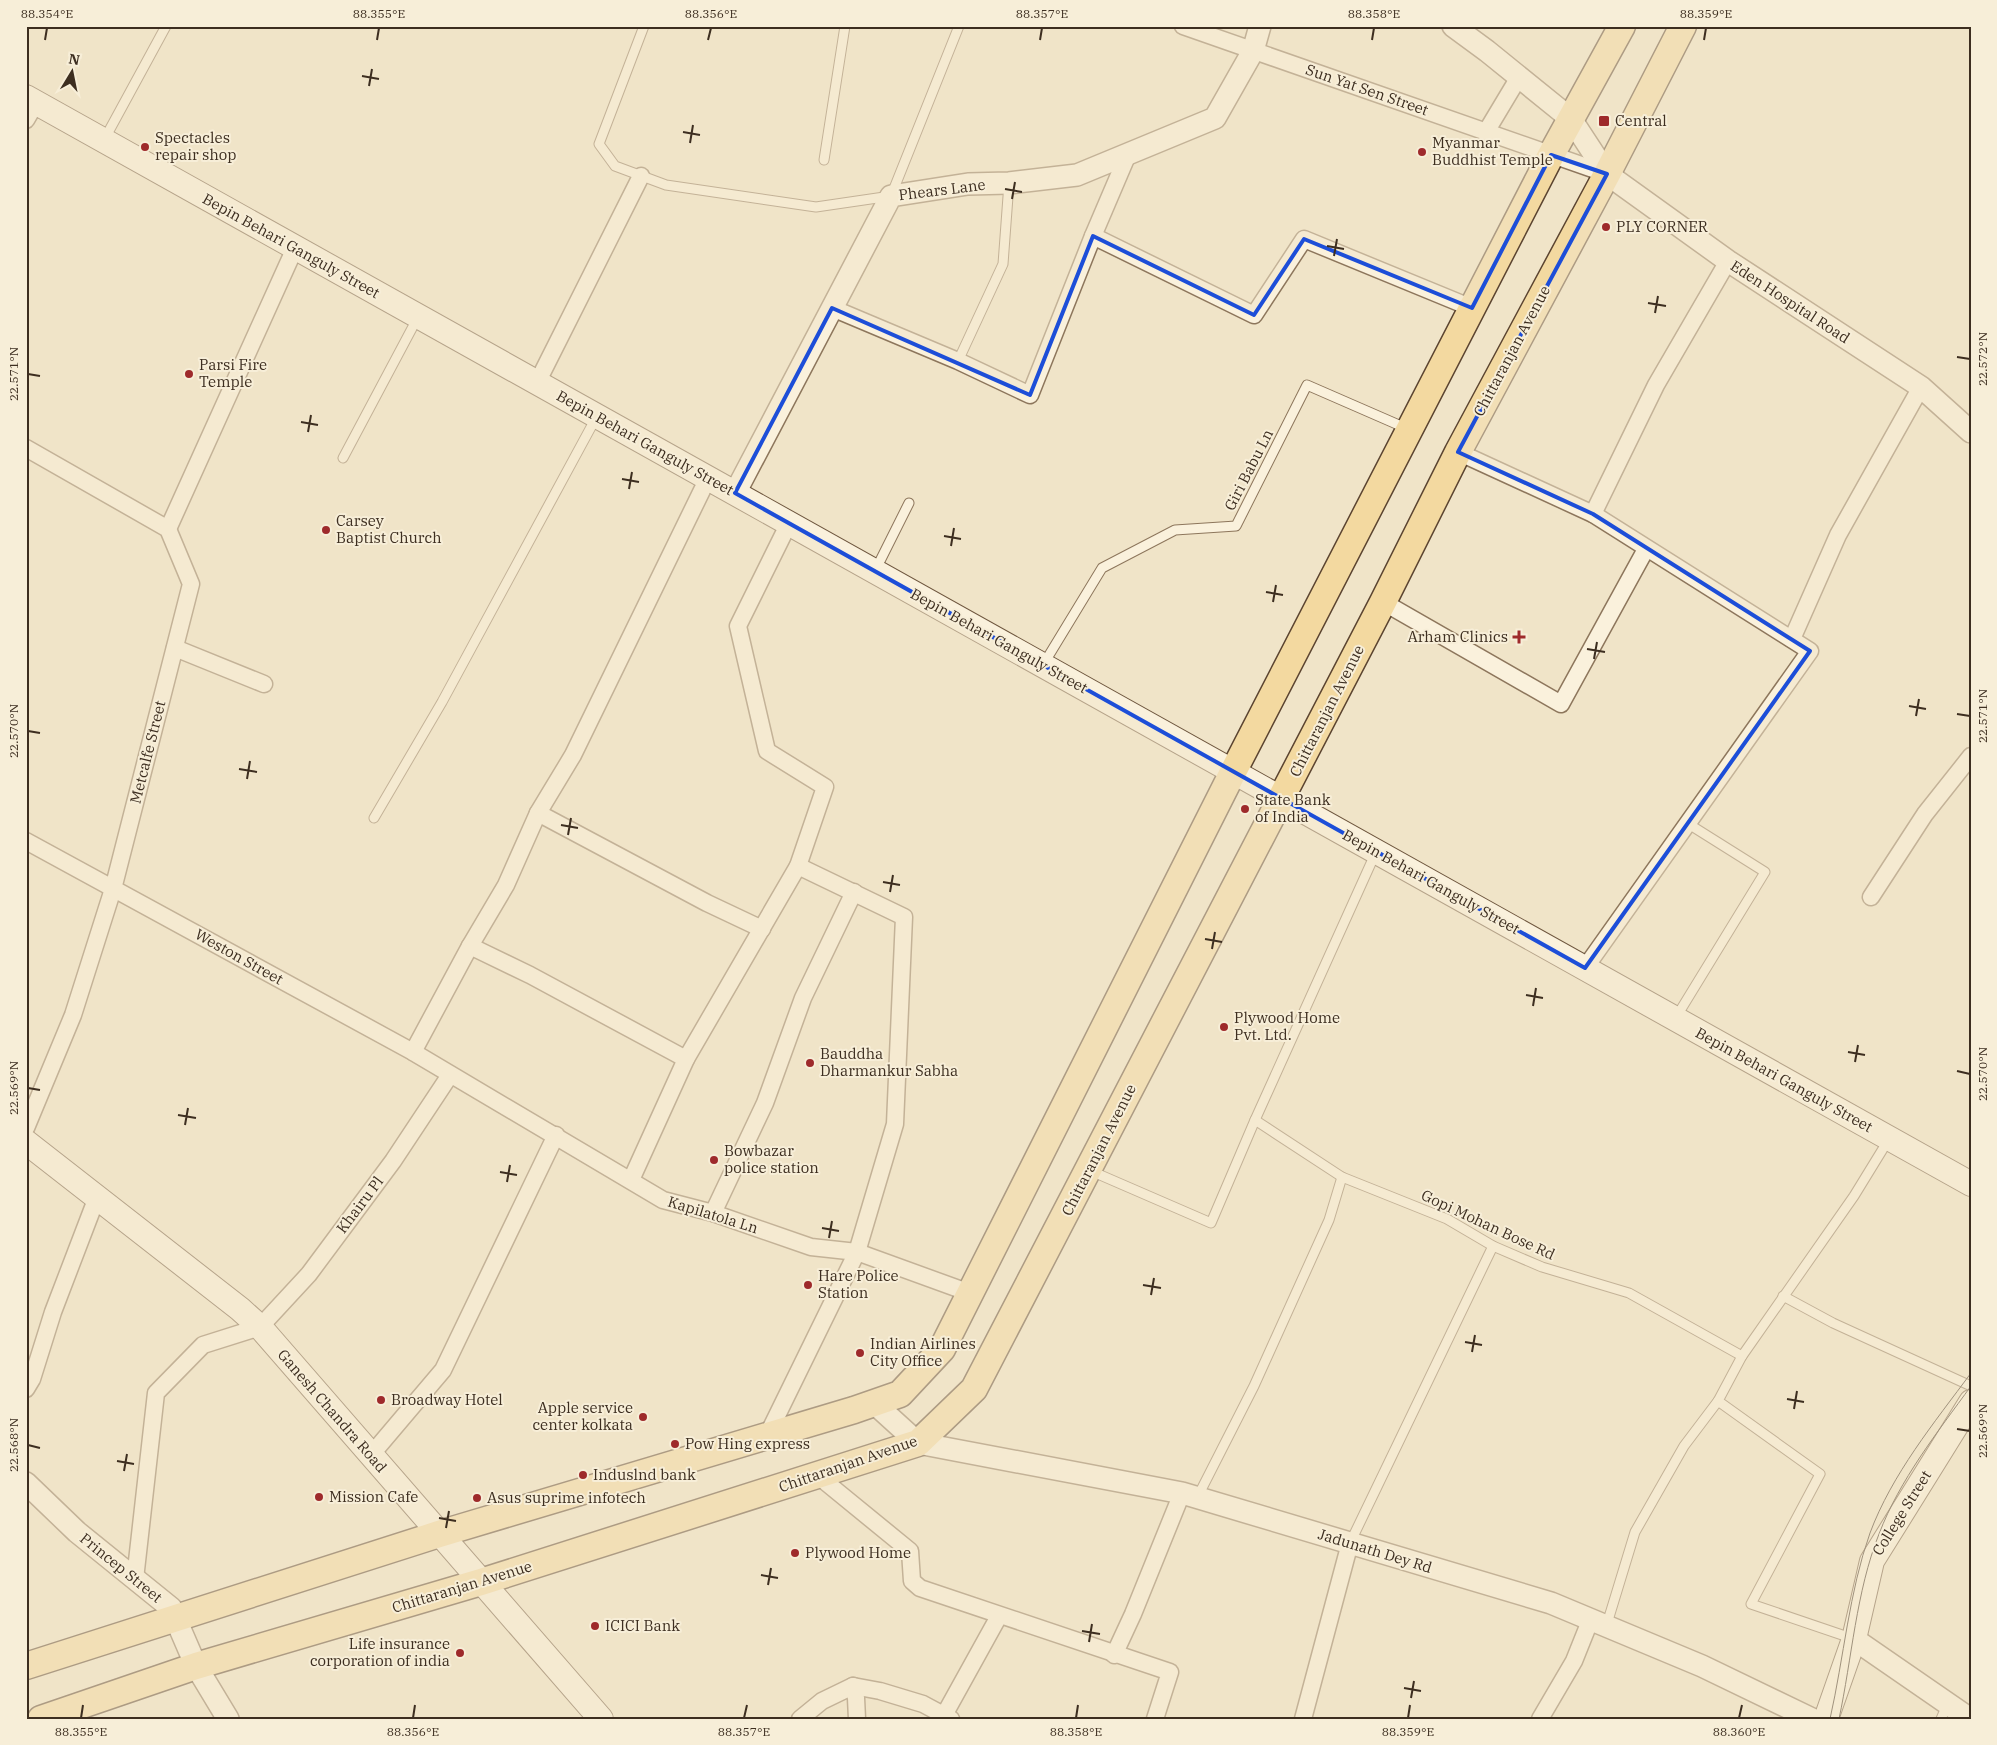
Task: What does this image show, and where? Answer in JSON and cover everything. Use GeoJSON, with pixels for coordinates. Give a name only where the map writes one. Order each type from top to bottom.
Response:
{"type":"FeatureCollection","features":[{"type":"Feature","properties":{"kind":"main road"},"geometry":{"type":"LineString","coordinates":[[26,1666],[174,1617],[439,1534],[766,1438],[900,1394],[942,1349],[1233,772],[1551,155],[1622,26]]}},
{"type":"Feature","properties":{"kind":"main road","name":"Chittaranjan Avenue"},"geometry":{"type":"LineString","coordinates":[[41,1719],[196,1666],[481,1582],[918,1443],[974,1389],[1384,602],[1458,452],[1607,174],[1683,26]]}},
{"type":"Feature","properties":{"kind":"main road","name":"Bepin Behari Ganguly Street"},"geometry":{"type":"LineString","coordinates":[[29,107],[104,141],[1971,1184]]}},
{"type":"Feature","properties":{"kind":"main road","name":"Ganesh Chandra Road"},"geometry":{"type":"LineString","coordinates":[[26,1142],[240,1309],[260,1327],[601,1719]]}},
{"type":"Feature","properties":{"kind":"main road","name":"College Street"},"geometry":{"type":"LineString","coordinates":[[1826,1719],[1854,1639],[1872,1561],[1971,1402]]}},
{"type":"Feature","properties":{"kind":"street","name":"Sun Yat Sen Street"},"geometry":{"type":"LineString","coordinates":[[1183,26],[1607,174]]}},
{"type":"Feature","properties":{"kind":"street","name":"Phears Lane"},"geometry":{"type":"LineString","coordinates":[[735,493],[891,196],[968,184],[1009,183],[1077,175],[1215,118],[1253,51],[1260,26]]}},
{"type":"Feature","properties":{"kind":"street"},"geometry":{"type":"LineString","coordinates":[[1453,26],[1571,119],[1607,174]]}},
{"type":"Feature","properties":{"kind":"street"},"geometry":{"type":"LineString","coordinates":[[1486,132],[1519,77]]}},
{"type":"Feature","properties":{"kind":"street"},"geometry":{"type":"LineString","coordinates":[[832,308],[958,361],[1030,395],[1128,154]]}},
{"type":"Feature","properties":{"kind":"street","name":"Eden Hospital Road"},"geometry":{"type":"LineString","coordinates":[[1607,174],[1728,261],[1921,388],[1971,432]]}},
{"type":"Feature","properties":{"kind":"street"},"geometry":{"type":"LineString","coordinates":[[537,383],[641,176]]}},
{"type":"Feature","properties":{"kind":"street"},"geometry":{"type":"LineString","coordinates":[[1094,236],[1254,315],[1304,239],[1472,308]]}},
{"type":"Feature","properties":{"kind":"street"},"geometry":{"type":"LineString","coordinates":[[26,448],[168,529],[295,248]]}},
{"type":"Feature","properties":{"kind":"street"},"geometry":{"type":"LineString","coordinates":[[1593,514],[1656,385],[1728,261]]}},
{"type":"Feature","properties":{"kind":"street"},"geometry":{"type":"LineString","coordinates":[[1792,639],[1838,535],[1921,388]]}},
{"type":"Feature","properties":{"kind":"street"},"geometry":{"type":"LineString","coordinates":[[1458,452],[1593,514],[1810,651],[1585,968]]}},
{"type":"Feature","properties":{"kind":"street"},"geometry":{"type":"LineString","coordinates":[[413,1052],[470,946],[506,886],[538,813],[574,755],[708,478]]}},
{"type":"Feature","properties":{"kind":"street"},"geometry":{"type":"LineString","coordinates":[[631,1180],[686,1059],[798,866],[825,787],[767,751],[738,626],[789,523]]}},
{"type":"Feature","properties":{"kind":"street","name":"Metcalfe Street"},"geometry":{"type":"LineString","coordinates":[[26,1128],[73,1015],[113,889],[191,584],[168,529]]}},
{"type":"Feature","properties":{"kind":"street"},"geometry":{"type":"LineString","coordinates":[[1384,602],[1561,704],[1646,549]]}},
{"type":"Feature","properties":{"kind":"street"},"geometry":{"type":"LineString","coordinates":[[175,648],[264,684]]}},
{"type":"Feature","properties":{"kind":"street"},"geometry":{"type":"LineString","coordinates":[[1870,897],[1925,814],[1971,756]]}},
{"type":"Feature","properties":{"kind":"street"},"geometry":{"type":"LineString","coordinates":[[538,813],[707,903],[762,929]]}},
{"type":"Feature","properties":{"kind":"street","name":"Weston Street"},"geometry":{"type":"LineString","coordinates":[[26,841],[413,1052],[450,1075]]}},
{"type":"Feature","properties":{"kind":"street"},"geometry":{"type":"LineString","coordinates":[[766,1438],[857,1252],[895,1124],[904,917],[798,866]]}},
{"type":"Feature","properties":{"kind":"street"},"geometry":{"type":"LineString","coordinates":[[713,1213],[765,1103],[803,998],[854,892]]}},
{"type":"Feature","properties":{"kind":"street"},"geometry":{"type":"LineString","coordinates":[[470,946],[530,975],[686,1059]]}},
{"type":"Feature","properties":{"kind":"street","name":"Kapilatola Ln"},"geometry":{"type":"LineString","coordinates":[[450,1075],[556,1135],[662,1200],[713,1213],[811,1247],[857,1252],[970,1293]]}},
{"type":"Feature","properties":{"kind":"street","name":"Khairu Pl"},"geometry":{"type":"LineString","coordinates":[[260,1327],[309,1274],[393,1161],[450,1075]]}},
{"type":"Feature","properties":{"kind":"street"},"geometry":{"type":"LineString","coordinates":[[371,1455],[443,1370],[556,1135]]}},
{"type":"Feature","properties":{"kind":"street"},"geometry":{"type":"LineString","coordinates":[[26,1390],[32,1379],[53,1312],[97,1197]]}},
{"type":"Feature","properties":{"kind":"street"},"geometry":{"type":"LineString","coordinates":[[135,1579],[156,1393],[203,1345],[260,1327]]}},
{"type":"Feature","properties":{"kind":"street"},"geometry":{"type":"LineString","coordinates":[[874,1403],[918,1443]]}},
{"type":"Feature","properties":{"kind":"street","name":"Jadunath Dey Rd"},"geometry":{"type":"LineString","coordinates":[[918,1443],[1190,1496],[1551,1603],[1702,1666],[1812,1719]]}},
{"type":"Feature","properties":{"kind":"street"},"geometry":{"type":"LineString","coordinates":[[817,1475],[910,1551],[912,1581],[920,1588],[1114,1655],[1170,1672],[1155,1719]]}},
{"type":"Feature","properties":{"kind":"street","name":"Princep Street"},"geometry":{"type":"LineString","coordinates":[[26,1483],[77,1532],[171,1608],[196,1666],[228,1719]]}},
{"type":"Feature","properties":{"kind":"street"},"geometry":{"type":"LineString","coordinates":[[1114,1655],[1190,1496]]}},
{"type":"Feature","properties":{"kind":"street"},"geometry":{"type":"LineString","coordinates":[[1303,1719],[1350,1543]]}},
{"type":"Feature","properties":{"kind":"street"},"geometry":{"type":"LineString","coordinates":[[800,1719],[822,1701],[853,1686],[880,1691],[923,1704],[945,1718],[998,1616]]}},
{"type":"Feature","properties":{"kind":"street"},"geometry":{"type":"LineString","coordinates":[[1540,1719],[1598,1624]]}},
{"type":"Feature","properties":{"kind":"street"},"geometry":{"type":"LineString","coordinates":[[1854,1639],[1944,1712],[1970,1719]]}},
{"type":"Feature","properties":{"kind":"street"},"geometry":{"type":"LineString","coordinates":[[853,1686],[856,1698],[857,1719]]}},
{"type":"Feature","properties":{"kind":"lane"},"geometry":{"type":"LineString","coordinates":[[104,141],[166,26]]}},
{"type":"Feature","properties":{"kind":"lane"},"geometry":{"type":"LineString","coordinates":[[644,26],[599,144],[615,166],[666,185],[816,206],[891,196],[960,26]]}},
{"type":"Feature","properties":{"kind":"lane"},"geometry":{"type":"LineString","coordinates":[[824,160],[845,26]]}},
{"type":"Feature","properties":{"kind":"lane"},"geometry":{"type":"LineString","coordinates":[[958,361],[1003,264],[1009,183]]}},
{"type":"Feature","properties":{"kind":"lane"},"geometry":{"type":"LineString","coordinates":[[343,458],[418,316]]}},
{"type":"Feature","properties":{"kind":"lane","name":"Giri Babu Ln"},"geometry":{"type":"LineString","coordinates":[[1043,665],[1102,568],[1175,530],[1236,526],[1307,385],[1409,430]]}},
{"type":"Feature","properties":{"kind":"lane"},"geometry":{"type":"LineString","coordinates":[[374,818],[442,702],[597,416]]}},
{"type":"Feature","properties":{"kind":"lane"},"geometry":{"type":"LineString","coordinates":[[874,571],[909,503]]}},
{"type":"Feature","properties":{"kind":"lane"},"geometry":{"type":"LineString","coordinates":[[1675,1019],[1765,872],[1687,823]]}},
{"type":"Feature","properties":{"kind":"lane"},"geometry":{"type":"LineString","coordinates":[[1088,1170],[1211,1223],[1255,1120],[1376,851]]}},
{"type":"Feature","properties":{"kind":"lane","name":"Gopi Mohan Bose Rd"},"geometry":{"type":"LineString","coordinates":[[1255,1120],[1342,1177],[1446,1219],[1493,1246],[1542,1267],[1629,1293],[1742,1356]]}},
{"type":"Feature","properties":{"kind":"lane"},"geometry":{"type":"LineString","coordinates":[[1598,1624],[1635,1532],[1684,1446],[1718,1401],[1742,1356],[1854,1196],[1889,1139]]}},
{"type":"Feature","properties":{"kind":"lane"},"geometry":{"type":"LineString","coordinates":[[1190,1496],[1258,1378],[1329,1220],[1342,1177]]}},
{"type":"Feature","properties":{"kind":"lane"},"geometry":{"type":"LineString","coordinates":[[1350,1543],[1493,1246]]}},
{"type":"Feature","properties":{"kind":"lane"},"geometry":{"type":"LineString","coordinates":[[1783,1296],[1833,1323],[1971,1386]]}},
{"type":"Feature","properties":{"kind":"lane"},"geometry":{"type":"LineString","coordinates":[[1718,1401],[1820,1474],[1751,1604],[1854,1639]]}},
{"type":"Feature","properties":{"kind":"highlighted area"},"geometry":{"type":"Polygon","coordinates":[[[1551,155],[1607,174],[1458,452],[1593,514],[1810,651],[1585,968],[735,493],[832,308],[1030,395],[1093,236],[1254,315],[1304,239],[1472,308],[1551,155]]]}},
{"type":"Feature","properties":{"kind":"tram line"},"geometry":{"type":"LineString","coordinates":[[1830,1719],[1852,1601],[1870,1533],[1879,1511],[1902,1470],[1971,1373]]}},
{"type":"Feature","properties":{"kind":"tram line"},"geometry":{"type":"LineString","coordinates":[[1839,1719],[1855,1625],[1871,1556],[1879,1534],[1908,1475],[1971,1386]]}},
{"type":"Feature","properties":{"kind":"place","name":"Central"},"geometry":{"type":"Point","coordinates":[1604,121]}},
{"type":"Feature","properties":{"kind":"place","name":"Spectacles repair shop"},"geometry":{"type":"Point","coordinates":[145,147]}},
{"type":"Feature","properties":{"kind":"place","name":"Myanmar Buddhist Temple"},"geometry":{"type":"Point","coordinates":[1422,152]}},
{"type":"Feature","properties":{"kind":"place","name":"PLY CORNER"},"geometry":{"type":"Point","coordinates":[1606,227]}},
{"type":"Feature","properties":{"kind":"place","name":"Parsi Fire Temple"},"geometry":{"type":"Point","coordinates":[189,374]}},
{"type":"Feature","properties":{"kind":"place","name":"Carsey Baptist Church"},"geometry":{"type":"Point","coordinates":[326,530]}},
{"type":"Feature","properties":{"kind":"place","name":"Arham Clinics"},"geometry":{"type":"Point","coordinates":[1519,637]}},
{"type":"Feature","properties":{"kind":"place","name":"State Bank of India"},"geometry":{"type":"Point","coordinates":[1245,809]}},
{"type":"Feature","properties":{"kind":"place","name":"Plywood Home Pvt. Ltd."},"geometry":{"type":"Point","coordinates":[1224,1027]}},
{"type":"Feature","properties":{"kind":"place","name":"Bauddha Dharmankur Sabha"},"geometry":{"type":"Point","coordinates":[810,1063]}},
{"type":"Feature","properties":{"kind":"place","name":"Bowbazar police station"},"geometry":{"type":"Point","coordinates":[714,1160]}},
{"type":"Feature","properties":{"kind":"place","name":"Hare Police Station"},"geometry":{"type":"Point","coordinates":[808,1285]}},
{"type":"Feature","properties":{"kind":"place","name":"Indian Airlines City Office"},"geometry":{"type":"Point","coordinates":[860,1353]}},
{"type":"Feature","properties":{"kind":"place","name":"Broadway Hotel"},"geometry":{"type":"Point","coordinates":[381,1400]}},
{"type":"Feature","properties":{"kind":"place","name":"Apple service center kolkata"},"geometry":{"type":"Point","coordinates":[643,1417]}},
{"type":"Feature","properties":{"kind":"place","name":"Pow Hing express"},"geometry":{"type":"Point","coordinates":[675,1444]}},
{"type":"Feature","properties":{"kind":"place","name":"Induslnd bank"},"geometry":{"type":"Point","coordinates":[583,1475]}},
{"type":"Feature","properties":{"kind":"place","name":"Mission Cafe"},"geometry":{"type":"Point","coordinates":[319,1497]}},
{"type":"Feature","properties":{"kind":"place","name":"Asus suprime infotech"},"geometry":{"type":"Point","coordinates":[477,1498]}},
{"type":"Feature","properties":{"kind":"place","name":"Plywood Home"},"geometry":{"type":"Point","coordinates":[795,1553]}},
{"type":"Feature","properties":{"kind":"place","name":"ICICI Bank"},"geometry":{"type":"Point","coordinates":[595,1626]}},
{"type":"Feature","properties":{"kind":"place","name":"Life insurance corporation of india"},"geometry":{"type":"Point","coordinates":[460,1653]}}]}
